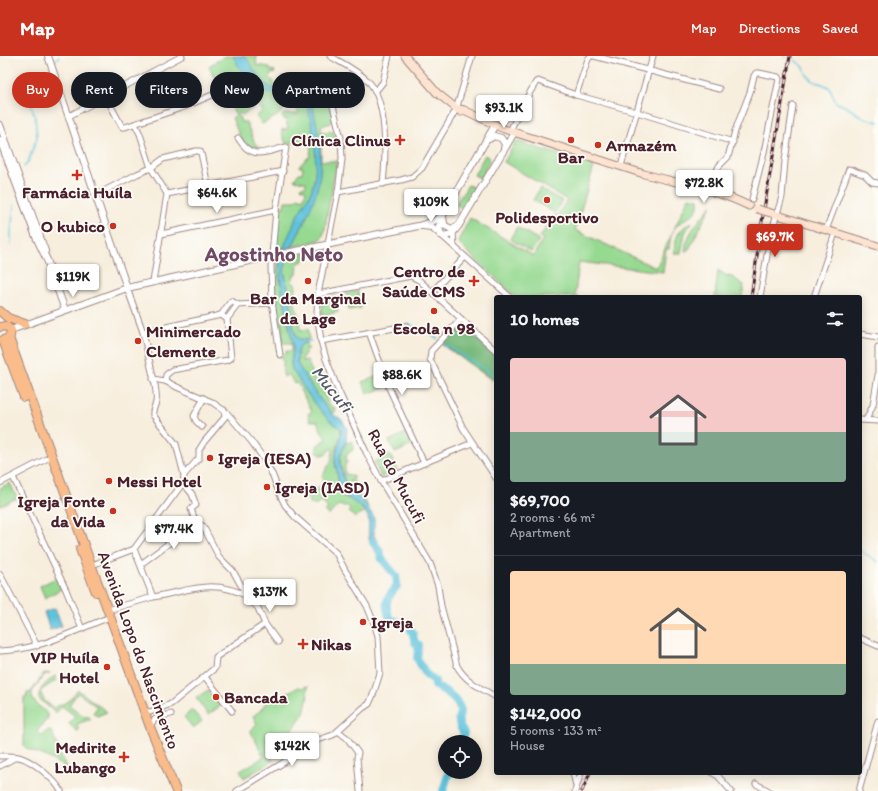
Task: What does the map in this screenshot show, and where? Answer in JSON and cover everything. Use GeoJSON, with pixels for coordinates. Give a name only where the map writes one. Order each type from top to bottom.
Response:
{"type":"FeatureCollection","features":[{"type":"Feature","properties":{"kind":"main road"},"geometry":{"type":"LineString","coordinates":[[405,56],[437,93],[458,107],[462,113],[470,118],[665,180],[676,185],[740,205],[749,206]]}},
{"type":"Feature","properties":{"kind":"main road"},"geometry":{"type":"LineString","coordinates":[[665,180],[708,191],[742,202],[757,209],[878,246]]}},
{"type":"Feature","properties":{"kind":"main road"},"geometry":{"type":"LineString","coordinates":[[0,311],[8,318],[25,324]]}},
{"type":"Feature","properties":{"kind":"main road","name":"Avenida Lopo do Nascimento"},"geometry":{"type":"LineString","coordinates":[[0,314],[4,333],[49,457],[150,727],[176,791]]}},
{"type":"Feature","properties":{"kind":"main road","name":"Avenida Lopo do Nascimento"},"geometry":{"type":"LineString","coordinates":[[49,457],[92,565],[157,758],[171,791]]}},
{"type":"Feature","properties":{"kind":"street"},"geometry":{"type":"LineString","coordinates":[[48,56],[143,332],[157,394],[156,402],[152,411],[153,415],[176,444],[184,475],[183,483],[134,549],[92,565]]}},
{"type":"Feature","properties":{"kind":"street"},"geometry":{"type":"LineString","coordinates":[[127,86],[182,56]]}},
{"type":"Feature","properties":{"kind":"street"},"geometry":{"type":"LineString","coordinates":[[330,56],[368,80],[375,92],[382,116],[384,133],[385,162],[383,184]]}},
{"type":"Feature","properties":{"kind":"street"},"geometry":{"type":"LineString","coordinates":[[375,92],[383,82],[389,56]]}},
{"type":"Feature","properties":{"kind":"street"},"geometry":{"type":"LineString","coordinates":[[338,192],[412,177],[422,168],[458,107],[472,56]]}},
{"type":"Feature","properties":{"kind":"street"},"geometry":{"type":"LineString","coordinates":[[576,95],[588,59],[592,56],[719,89]]}},
{"type":"Feature","properties":{"kind":"street"},"geometry":{"type":"LineString","coordinates":[[621,166],[653,56]]}},
{"type":"Feature","properties":{"kind":"street"},"geometry":{"type":"LineString","coordinates":[[708,191],[719,166],[728,157],[754,76],[756,73],[778,76],[779,79],[764,152],[752,199]]}},
{"type":"Feature","properties":{"kind":"street"},"geometry":{"type":"LineString","coordinates":[[441,235],[450,236],[459,225],[504,151],[509,131],[537,81],[576,95],[637,112],[733,142]]}},
{"type":"Feature","properties":{"kind":"street"},"geometry":{"type":"LineString","coordinates":[[112,108],[122,126],[125,128],[210,96]]}},
{"type":"Feature","properties":{"kind":"street"},"geometry":{"type":"LineString","coordinates":[[760,295],[774,214],[782,197],[785,161],[793,106]]}},
{"type":"Feature","properties":{"kind":"street"},"geometry":{"type":"LineString","coordinates":[[69,116],[85,108]]}},
{"type":"Feature","properties":{"kind":"street","name":"Rua do Mucufi"},"geometry":{"type":"LineString","coordinates":[[334,108],[340,129],[342,159],[338,192],[318,294],[317,313],[321,341],[338,390],[381,481],[430,563],[438,586],[441,606],[457,666],[467,680],[494,696]]}},
{"type":"Feature","properties":{"kind":"street"},"geometry":{"type":"LineString","coordinates":[[135,124],[140,134],[151,168],[167,194],[153,282]]}},
{"type":"Feature","properties":{"kind":"street"},"geometry":{"type":"LineString","coordinates":[[0,125],[40,235],[47,260],[65,310]]}},
{"type":"Feature","properties":{"kind":"street"},"geometry":{"type":"LineString","coordinates":[[441,235],[439,226],[444,213],[494,126]]}},
{"type":"Feature","properties":{"kind":"street"},"geometry":{"type":"LineString","coordinates":[[486,142],[494,136],[502,138],[505,144],[504,151]]}},
{"type":"Feature","properties":{"kind":"street"},"geometry":{"type":"LineString","coordinates":[[238,138],[246,149],[253,153],[286,147],[276,210],[271,283],[280,355]]}},
{"type":"Feature","properties":{"kind":"street"},"geometry":{"type":"LineString","coordinates":[[0,142],[36,237],[47,260]]}},
{"type":"Feature","properties":{"kind":"street"},"geometry":{"type":"LineString","coordinates":[[96,196],[151,168],[163,159],[196,151],[200,151],[202,153],[208,186]]}},
{"type":"Feature","properties":{"kind":"street"},"geometry":{"type":"LineString","coordinates":[[826,230],[849,169],[865,175],[872,182],[878,183]]}},
{"type":"Feature","properties":{"kind":"street"},"geometry":{"type":"LineString","coordinates":[[167,194],[283,171]]}},
{"type":"Feature","properties":{"kind":"street"},"geometry":{"type":"LineString","coordinates":[[161,234],[276,210]]}},
{"type":"Feature","properties":{"kind":"street"},"geometry":{"type":"LineString","coordinates":[[444,213],[443,219],[445,226],[452,229],[459,225]]}},
{"type":"Feature","properties":{"kind":"street"},"geometry":{"type":"LineString","coordinates":[[4,333],[25,324],[127,288],[327,244],[418,226],[434,221],[444,213]]}},
{"type":"Feature","properties":{"kind":"street"},"geometry":{"type":"LineString","coordinates":[[418,226],[432,227],[508,295]]}},
{"type":"Feature","properties":{"kind":"street"},"geometry":{"type":"LineString","coordinates":[[815,295],[835,233]]}},
{"type":"Feature","properties":{"kind":"street"},"geometry":{"type":"LineString","coordinates":[[453,234],[454,246]]}},
{"type":"Feature","properties":{"kind":"street"},"geometry":{"type":"LineString","coordinates":[[432,292],[465,256]]}},
{"type":"Feature","properties":{"kind":"street"},"geometry":{"type":"LineString","coordinates":[[318,294],[410,276],[419,280],[494,349]]}},
{"type":"Feature","properties":{"kind":"street"},"geometry":{"type":"LineString","coordinates":[[143,332],[221,315],[231,301],[237,305],[273,303]]}},
{"type":"Feature","properties":{"kind":"street"},"geometry":{"type":"LineString","coordinates":[[165,381],[166,375],[172,370],[228,360],[231,358],[227,319],[237,305]]}},
{"type":"Feature","properties":{"kind":"street"},"geometry":{"type":"LineString","coordinates":[[221,315],[227,319]]}},
{"type":"Feature","properties":{"kind":"street"},"geometry":{"type":"LineString","coordinates":[[461,319],[431,351],[430,359],[463,428],[472,444],[494,475]]}},
{"type":"Feature","properties":{"kind":"street"},"geometry":{"type":"LineString","coordinates":[[321,341],[406,326]]}},
{"type":"Feature","properties":{"kind":"street"},"geometry":{"type":"LineString","coordinates":[[369,332],[389,388],[424,463]]}},
{"type":"Feature","properties":{"kind":"street"},"geometry":{"type":"LineString","coordinates":[[862,334],[878,337]]}},
{"type":"Feature","properties":{"kind":"street"},"geometry":{"type":"LineString","coordinates":[[878,347],[878,372]]}},
{"type":"Feature","properties":{"kind":"street"},"geometry":{"type":"LineString","coordinates":[[878,375],[873,405],[863,420],[878,421]]}},
{"type":"Feature","properties":{"kind":"street"},"geometry":{"type":"LineString","coordinates":[[153,379],[165,381],[204,398],[218,405],[224,410],[251,441],[264,459],[273,476],[285,506],[336,553],[367,606],[378,636],[380,673],[373,695],[368,704],[333,735],[318,740],[237,791]]}},
{"type":"Feature","properties":{"kind":"street"},"geometry":{"type":"LineString","coordinates":[[202,427],[196,421],[194,416],[204,398]]}},
{"type":"Feature","properties":{"kind":"street"},"geometry":{"type":"LineString","coordinates":[[184,475],[199,458],[199,450],[204,442],[225,417],[224,410]]}},
{"type":"Feature","properties":{"kind":"street"},"geometry":{"type":"LineString","coordinates":[[381,481],[472,444]]}},
{"type":"Feature","properties":{"kind":"street"},"geometry":{"type":"LineString","coordinates":[[0,482],[13,477],[49,457]]}},
{"type":"Feature","properties":{"kind":"street"},"geometry":{"type":"LineString","coordinates":[[13,477],[66,590],[82,629]]}},
{"type":"Feature","properties":{"kind":"street"},"geometry":{"type":"LineString","coordinates":[[183,483],[195,499],[196,505],[191,509],[196,522],[203,526],[219,557],[233,571],[247,596],[258,608],[265,624],[278,642]]}},
{"type":"Feature","properties":{"kind":"street"},"geometry":{"type":"LineString","coordinates":[[141,564],[196,522]]}},
{"type":"Feature","properties":{"kind":"street"},"geometry":{"type":"LineString","coordinates":[[134,549],[153,597]]}},
{"type":"Feature","properties":{"kind":"street"},"geometry":{"type":"LineString","coordinates":[[0,574],[36,646]]}},
{"type":"Feature","properties":{"kind":"street"},"geometry":{"type":"LineString","coordinates":[[0,651],[14,651],[36,646],[82,629],[108,615],[153,597],[206,586],[231,589],[247,596]]}},
{"type":"Feature","properties":{"kind":"street"},"geometry":{"type":"LineString","coordinates":[[144,710],[150,712],[171,704],[215,668],[216,657],[265,624]]}},
{"type":"Feature","properties":{"kind":"street"},"geometry":{"type":"LineString","coordinates":[[862,639],[878,646]]}},
{"type":"Feature","properties":{"kind":"street"},"geometry":{"type":"LineString","coordinates":[[205,676],[232,711]]}},
{"type":"Feature","properties":{"kind":"street"},"geometry":{"type":"LineString","coordinates":[[163,708],[165,716]]}},
{"type":"Feature","properties":{"kind":"street"},"geometry":{"type":"LineString","coordinates":[[150,727],[151,722],[154,720],[171,714]]}},
{"type":"Feature","properties":{"kind":"street"},"geometry":{"type":"LineString","coordinates":[[862,770],[871,749],[878,722]]}},
{"type":"Feature","properties":{"kind":"street"},"geometry":{"type":"LineString","coordinates":[[338,731],[347,738],[358,753],[357,758],[360,791]]}},
{"type":"Feature","properties":{"kind":"street"},"geometry":{"type":"LineString","coordinates":[[871,749],[878,750]]}},
{"type":"Feature","properties":{"kind":"street"},"geometry":{"type":"LineString","coordinates":[[0,756],[17,756],[31,762],[61,791]]}},
{"type":"Feature","properties":{"kind":"street"},"geometry":{"type":"LineString","coordinates":[[0,766],[17,756]]}},
{"type":"Feature","properties":{"kind":"street"},"geometry":{"type":"LineString","coordinates":[[573,775],[575,789]]}},
{"type":"Feature","properties":{"kind":"street"},"geometry":{"type":"LineString","coordinates":[[575,789],[580,775]]}},
{"type":"Feature","properties":{"kind":"street"},"geometry":{"type":"LineString","coordinates":[[716,775],[731,791]]}},
{"type":"Feature","properties":{"kind":"street"},"geometry":{"type":"LineString","coordinates":[[859,791],[861,775]]}},
{"type":"Feature","properties":{"kind":"street"},"geometry":{"type":"LineString","coordinates":[[756,784],[769,791]]}},
{"type":"Feature","properties":{"kind":"green space"},"geometry":{"type":"Polygon","coordinates":[[[225,56],[257,56],[256,65],[269,67],[270,70],[275,71],[272,72],[269,78],[272,80],[272,108],[285,108],[277,116],[262,124],[256,116],[263,111],[260,108],[264,108],[264,72],[212,72],[209,66],[225,56]]]}},
{"type":"Feature","properties":{"kind":"green space"},"geometry":{"type":"Polygon","coordinates":[[[231,108],[253,108],[242,115],[240,113],[238,115],[242,123],[245,121],[247,124],[256,146],[258,145],[260,150],[249,147],[242,139],[232,118],[236,115],[231,108]]]}},
{"type":"Feature","properties":{"kind":"green space"},"geometry":{"type":"Polygon","coordinates":[[[296,108],[330,108],[334,118],[331,123],[321,126],[321,132],[333,131],[336,137],[336,143],[321,143],[321,161],[337,161],[324,233],[320,240],[281,250],[278,249],[276,245],[280,207],[284,207],[285,201],[295,201],[298,197],[303,199],[306,191],[301,188],[302,186],[305,187],[306,182],[294,180],[299,173],[302,173],[303,167],[299,167],[310,156],[311,147],[308,139],[286,144],[281,130],[288,129],[286,120],[282,117],[283,114],[299,114],[296,108]]]}},
{"type":"Feature","properties":{"kind":"green space"},"geometry":{"type":"Polygon","coordinates":[[[516,141],[594,166],[575,230],[656,268],[671,236],[669,249],[666,249],[663,272],[579,262],[575,295],[514,295],[463,248],[458,241],[470,218],[533,256],[543,239],[540,237],[554,215],[557,216],[567,200],[504,162],[516,141]]]}},
{"type":"Feature","properties":{"kind":"green space"},"geometry":{"type":"Polygon","coordinates":[[[485,155],[491,159],[480,178],[474,175],[485,155]]]}},
{"type":"Feature","properties":{"kind":"green space"},"geometry":{"type":"Polygon","coordinates":[[[468,185],[474,188],[462,208],[456,204],[468,185]]]}},
{"type":"Feature","properties":{"kind":"green space","name":"Polidesportivo"},"geometry":{"type":"Polygon","coordinates":[[[540,188],[562,201],[555,213],[533,200],[540,188]]]}},
{"type":"Feature","properties":{"kind":"green space"},"geometry":{"type":"Polygon","coordinates":[[[689,197],[698,199],[697,209],[694,213],[674,228],[689,197]]]}},
{"type":"Feature","properties":{"kind":"green space"},"geometry":{"type":"Polygon","coordinates":[[[712,204],[688,251],[685,251],[686,244],[692,231],[712,204]]]}},
{"type":"Feature","properties":{"kind":"green space"},"geometry":{"type":"Polygon","coordinates":[[[692,222],[685,233],[681,253],[674,253],[678,234],[683,228],[692,222]]]}},
{"type":"Feature","properties":{"kind":"green space","name":"Polidesportivo"},"geometry":{"type":"Polygon","coordinates":[[[517,227],[539,240],[531,252],[510,239],[517,227]]]}},
{"type":"Feature","properties":{"kind":"green space"},"geometry":{"type":"Polygon","coordinates":[[[309,253],[309,257],[303,258],[304,261],[298,263],[297,274],[294,274],[292,283],[295,284],[296,287],[295,297],[293,297],[299,317],[300,330],[308,329],[309,340],[299,339],[296,336],[284,271],[288,256],[309,253]]]}},
{"type":"Feature","properties":{"kind":"green space"},"geometry":{"type":"Polygon","coordinates":[[[280,258],[280,278],[293,342],[291,363],[292,369],[313,402],[328,419],[341,429],[335,462],[341,494],[357,504],[365,512],[359,514],[356,518],[348,512],[350,509],[346,505],[344,507],[338,505],[329,515],[325,511],[328,509],[322,501],[315,506],[314,503],[311,505],[308,497],[304,500],[301,494],[327,484],[322,477],[331,461],[333,450],[332,448],[325,454],[321,455],[317,452],[317,446],[326,438],[323,435],[317,421],[310,421],[308,414],[312,412],[297,383],[294,384],[289,374],[284,377],[283,360],[280,355],[286,354],[286,351],[292,351],[292,343],[281,343],[282,329],[278,311],[275,307],[274,281],[276,278],[278,260],[280,258]]]}},
{"type":"Feature","properties":{"kind":"green space"},"geometry":{"type":"Polygon","coordinates":[[[718,270],[744,285],[742,295],[715,295],[718,270]]]}},
{"type":"Feature","properties":{"kind":"green space"},"geometry":{"type":"Polygon","coordinates":[[[358,291],[361,308],[349,310],[346,293],[358,291]]]}},
{"type":"Feature","properties":{"kind":"green space"},"geometry":{"type":"Polygon","coordinates":[[[335,295],[338,312],[322,316],[322,299],[335,295]]]}},
{"type":"Feature","properties":{"kind":"green space"},"geometry":{"type":"Polygon","coordinates":[[[461,324],[494,353],[494,378],[492,380],[442,344],[461,324]]]}},
{"type":"Feature","properties":{"kind":"green space"},"geometry":{"type":"Polygon","coordinates":[[[307,343],[309,349],[306,349],[302,361],[307,360],[315,381],[320,384],[329,405],[335,409],[333,415],[316,394],[297,363],[300,346],[307,343]]]}},
{"type":"Feature","properties":{"kind":"green space"},"geometry":{"type":"Polygon","coordinates":[[[381,375],[385,387],[368,394],[362,382],[381,375]]]}},
{"type":"Feature","properties":{"kind":"green space"},"geometry":{"type":"Polygon","coordinates":[[[406,433],[412,445],[395,453],[389,441],[406,433]]]}},
{"type":"Feature","properties":{"kind":"green space"},"geometry":{"type":"Polygon","coordinates":[[[353,441],[353,450],[347,454],[345,474],[353,475],[353,479],[350,480],[350,482],[354,481],[356,489],[361,488],[362,491],[360,495],[365,500],[369,510],[360,499],[346,488],[340,464],[340,457],[346,442],[353,441]]]}},
{"type":"Feature","properties":{"kind":"green space"},"geometry":{"type":"Polygon","coordinates":[[[390,455],[397,470],[381,477],[374,462],[390,455]]]}},
{"type":"Feature","properties":{"kind":"green space"},"geometry":{"type":"Polygon","coordinates":[[[10,483],[17,498],[0,506],[0,488],[10,483]]]}},
{"type":"Feature","properties":{"kind":"green space"},"geometry":{"type":"Polygon","coordinates":[[[56,578],[61,589],[45,598],[40,586],[56,578]]]}},
{"type":"Feature","properties":{"kind":"green space"},"geometry":{"type":"Polygon","coordinates":[[[44,673],[50,674],[45,674],[32,692],[32,697],[45,711],[48,718],[37,731],[42,736],[48,730],[52,732],[62,759],[68,769],[47,757],[27,749],[24,746],[24,697],[27,697],[27,693],[31,692],[44,673]]]}},
{"type":"Feature","properties":{"kind":"green space"},"geometry":{"type":"Polygon","coordinates":[[[55,676],[57,680],[41,691],[46,683],[55,676]]]}},
{"type":"Feature","properties":{"kind":"green space"},"geometry":{"type":"Polygon","coordinates":[[[308,686],[308,695],[304,713],[280,746],[277,754],[275,753],[271,758],[273,761],[244,778],[240,771],[264,757],[250,730],[257,724],[253,716],[261,710],[266,702],[299,687],[301,688],[308,686]]]}},
{"type":"Feature","properties":{"kind":"green space"},"geometry":{"type":"Polygon","coordinates":[[[78,690],[107,712],[97,716],[93,713],[97,707],[78,693],[69,705],[85,717],[88,716],[91,719],[77,724],[79,730],[77,731],[69,724],[75,716],[62,706],[56,713],[39,699],[40,691],[44,700],[53,708],[69,701],[78,690]]]}},
{"type":"Feature","properties":{"kind":"green space"},"geometry":{"type":"Polygon","coordinates":[[[208,690],[220,706],[208,715],[196,698],[208,690]]]}},
{"type":"Feature","properties":{"kind":"green space"},"geometry":{"type":"Polygon","coordinates":[[[192,710],[202,721],[193,728],[184,717],[192,710]]]}},
{"type":"Feature","properties":{"kind":"water"},"geometry":{"type":"Polygon","coordinates":[[[233,56],[245,56],[256,72],[242,72],[233,56]]]}},
{"type":"Feature","properties":{"kind":"water"},"geometry":{"type":"Polygon","coordinates":[[[264,83],[272,88],[271,94],[264,91],[264,83]]]}},
{"type":"Feature","properties":{"kind":"water"},"geometry":{"type":"Polygon","coordinates":[[[307,108],[313,109],[320,148],[320,172],[317,190],[304,223],[292,247],[283,249],[297,216],[311,192],[315,174],[315,153],[311,123],[307,108]]]}},
{"type":"Feature","properties":{"kind":"water"},"geometry":{"type":"Polygon","coordinates":[[[288,256],[284,271],[290,298],[293,326],[296,336],[299,339],[306,340],[307,343],[300,346],[297,363],[316,394],[333,415],[341,419],[347,428],[346,442],[340,457],[340,464],[346,488],[366,504],[374,518],[374,536],[382,549],[378,552],[369,539],[368,516],[358,505],[341,494],[335,462],[341,429],[328,419],[313,402],[292,369],[291,363],[293,342],[280,278],[280,258],[288,256]]]}},
{"type":"Feature","properties":{"kind":"water"},"geometry":{"type":"Polygon","coordinates":[[[55,608],[62,626],[50,630],[44,612],[55,608]]]}},
{"type":"Feature","properties":{"kind":"waterway"},"geometry":{"type":"LineString","coordinates":[[55,61],[59,56]]}},
{"type":"Feature","properties":{"kind":"waterway"},"geometry":{"type":"LineString","coordinates":[[794,60],[803,66],[807,75],[813,81],[830,88],[837,103],[845,106],[864,118],[878,122]]}},
{"type":"Feature","properties":{"kind":"waterway"},"geometry":{"type":"LineString","coordinates":[[24,167],[29,160],[37,137],[35,117],[31,105],[36,80],[41,73],[46,71]]}},
{"type":"Feature","properties":{"kind":"waterway"},"geometry":{"type":"LineString","coordinates":[[11,245],[14,204]]}},
{"type":"Feature","properties":{"kind":"waterway"},"geometry":{"type":"LineString","coordinates":[[408,324],[424,330],[438,339]]}},
{"type":"Feature","properties":{"kind":"waterway"},"geometry":{"type":"LineString","coordinates":[[305,342],[311,341]]}},
{"type":"Feature","properties":{"kind":"waterway"},"geometry":{"type":"LineString","coordinates":[[443,343],[494,375]]}},
{"type":"Feature","properties":{"kind":"waterway","name":"Mucufi"},"geometry":{"type":"LineString","coordinates":[[373,542],[379,550],[382,559],[396,576],[397,586],[390,594],[387,601],[387,609],[390,619],[409,626],[415,643],[419,645],[417,658],[426,674],[435,681],[435,686],[443,690],[454,699],[461,711],[459,714],[459,722],[464,733],[463,735]]}},
{"type":"Feature","properties":{"kind":"waterway"},"geometry":{"type":"LineString","coordinates":[[862,551],[878,562]]}},
{"type":"Feature","properties":{"kind":"waterway","name":"Mucufi"},"geometry":{"type":"LineString","coordinates":[[443,791],[447,779]]}},
{"type":"Feature","properties":{"kind":"railway"},"geometry":{"type":"LineString","coordinates":[[751,295],[763,215],[790,56]]}},
{"type":"Feature","properties":{"kind":"railway"},"geometry":{"type":"LineString","coordinates":[[582,791],[589,775]]}},
{"type":"Feature","properties":{"kind":"place","name":"Clínica Clinus"},"geometry":{"type":"Point","coordinates":[400,140]}},
{"type":"Feature","properties":{"kind":"place","name":"Bar"},"geometry":{"type":"Point","coordinates":[571,140]}},
{"type":"Feature","properties":{"kind":"place","name":"Armazém"},"geometry":{"type":"Point","coordinates":[598,145]}},
{"type":"Feature","properties":{"kind":"place","name":"Farmácia Huíla"},"geometry":{"type":"Point","coordinates":[77,175]}},
{"type":"Feature","properties":{"kind":"place","name":"Polidesportivo"},"geometry":{"type":"Point","coordinates":[547,200]}},
{"type":"Feature","properties":{"kind":"place","name":"O kubico"},"geometry":{"type":"Point","coordinates":[113,226]}},
{"type":"Feature","properties":{"kind":"place","name":"Bar da Marginal da Lage"},"geometry":{"type":"Point","coordinates":[308,281]}},
{"type":"Feature","properties":{"kind":"place","name":"Centro de Saúde CMS"},"geometry":{"type":"Point","coordinates":[474,281]}},
{"type":"Feature","properties":{"kind":"place","name":"Escola n 98"},"geometry":{"type":"Point","coordinates":[434,311]}},
{"type":"Feature","properties":{"kind":"place","name":"Minimercado Clemente"},"geometry":{"type":"Point","coordinates":[138,341]}},
{"type":"Feature","properties":{"kind":"place","name":"Igreja (IESA)"},"geometry":{"type":"Point","coordinates":[210,458]}},
{"type":"Feature","properties":{"kind":"place","name":"Messi Hotel"},"geometry":{"type":"Point","coordinates":[109,481]}},
{"type":"Feature","properties":{"kind":"place","name":"Igreja (IASD)"},"geometry":{"type":"Point","coordinates":[267,487]}},
{"type":"Feature","properties":{"kind":"place","name":"Igreja Fonte da Vida"},"geometry":{"type":"Point","coordinates":[113,511]}},
{"type":"Feature","properties":{"kind":"place","name":"Igreja"},"geometry":{"type":"Point","coordinates":[363,622]}},
{"type":"Feature","properties":{"kind":"place","name":"Nikas"},"geometry":{"type":"Point","coordinates":[303,644]}},
{"type":"Feature","properties":{"kind":"place","name":"VIP Huíla Hotel"},"geometry":{"type":"Point","coordinates":[107,667]}},
{"type":"Feature","properties":{"kind":"place","name":"Bancada"},"geometry":{"type":"Point","coordinates":[216,697]}},
{"type":"Feature","properties":{"kind":"place","name":"Medirite Lubango"},"geometry":{"type":"Point","coordinates":[124,757]}},
{"type":"Feature","properties":{"kind":"district","name":"Agostinho Neto"},"geometry":{"type":"Point","coordinates":[274,253]}}]}
